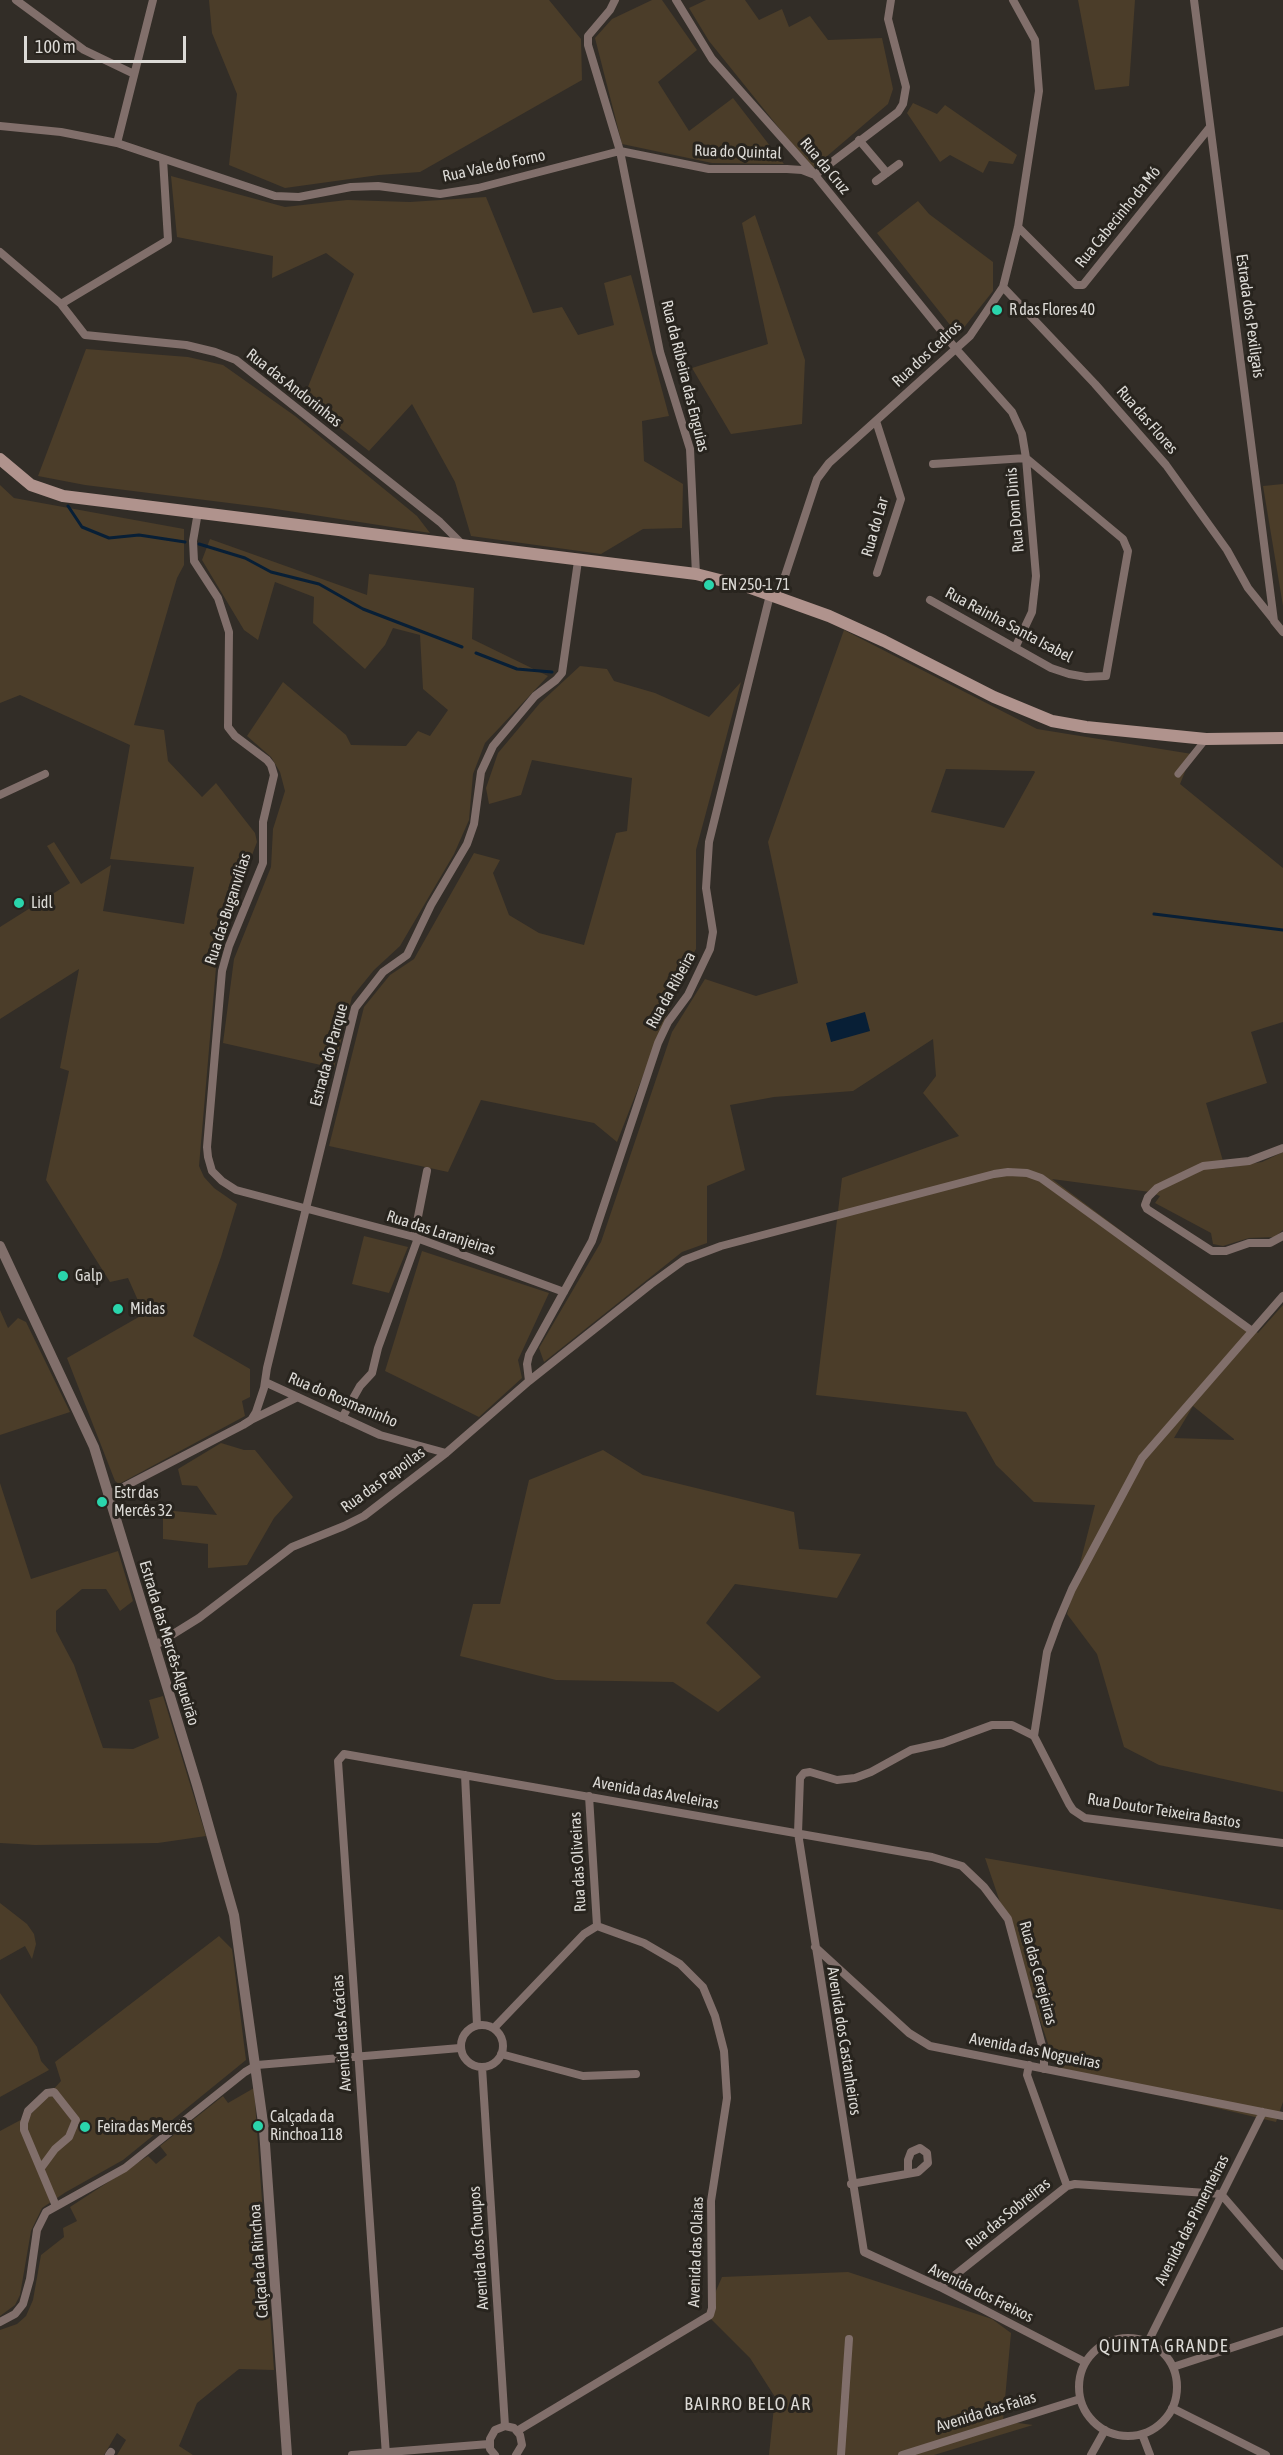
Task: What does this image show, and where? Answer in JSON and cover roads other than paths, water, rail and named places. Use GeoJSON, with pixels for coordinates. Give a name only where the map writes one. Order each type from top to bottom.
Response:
{"type":"FeatureCollection","features":[{"type":"Feature","properties":{"kind":"main road"},"geometry":{"type":"LineString","coordinates":[[0,459],[31,485],[50,493],[696,574],[774,596],[859,629],[994,697],[1052,721],[1086,727],[1206,739],[1283,738]]}},
{"type":"Feature","properties":{"kind":"street"},"geometry":{"type":"LineString","coordinates":[[16,0],[84,50],[134,74]]}},
{"type":"Feature","properties":{"kind":"street"},"geometry":{"type":"LineString","coordinates":[[117,143],[154,6],[153,0]]}},
{"type":"Feature","properties":{"kind":"street","name":"Rua da Ribeira das Enguias"},"geometry":{"type":"LineString","coordinates":[[615,0],[610,10],[588,36],[588,45],[620,151],[660,352],[690,449],[696,574]]}},
{"type":"Feature","properties":{"kind":"street","name":"Rua da Cruz"},"geometry":{"type":"LineString","coordinates":[[676,0],[712,59],[815,175],[956,349]]}},
{"type":"Feature","properties":{"kind":"street"},"geometry":{"type":"LineString","coordinates":[[815,175],[898,112],[903,104],[906,87],[888,19],[891,0]]}},
{"type":"Feature","properties":{"kind":"street","name":"Rua dos Cedros"},"geometry":{"type":"LineString","coordinates":[[774,596],[817,479],[830,463],[970,336],[1003,287],[1018,227],[1039,91],[1035,40],[1013,0]]}},
{"type":"Feature","properties":{"kind":"street","name":"Estrada dos Pexiligais"},"geometry":{"type":"LineString","coordinates":[[1194,0],[1274,621]]}},
{"type":"Feature","properties":{"kind":"street","name":"Rua Vale do Forno"},"geometry":{"type":"LineString","coordinates":[[0,126],[61,132],[117,143],[275,196],[299,196],[351,187],[378,186],[440,194],[478,188],[620,151]]}},
{"type":"Feature","properties":{"kind":"street","name":"Rua Cabecinho da Mó"},"geometry":{"type":"LineString","coordinates":[[1018,227],[1076,285],[1083,285],[1210,127]]}},
{"type":"Feature","properties":{"kind":"street"},"geometry":{"type":"LineString","coordinates":[[859,140],[887,173]]}},
{"type":"Feature","properties":{"kind":"street","name":"Rua do Quintal"},"geometry":{"type":"LineString","coordinates":[[620,151],[709,169],[787,169],[802,170],[815,175]]}},
{"type":"Feature","properties":{"kind":"street"},"geometry":{"type":"LineString","coordinates":[[61,304],[168,240],[163,159]]}},
{"type":"Feature","properties":{"kind":"street"},"geometry":{"type":"LineString","coordinates":[[876,182],[899,164]]}},
{"type":"Feature","properties":{"kind":"street","name":"Rua das Andorinhas"},"geometry":{"type":"LineString","coordinates":[[0,252],[61,304],[85,334],[186,345],[236,360],[440,522],[462,544]]}},
{"type":"Feature","properties":{"kind":"street","name":"Rua das Flores"},"geometry":{"type":"LineString","coordinates":[[1003,287],[1095,384],[1166,465],[1227,550],[1248,588],[1274,621]]}},
{"type":"Feature","properties":{"kind":"street"},"geometry":{"type":"LineString","coordinates":[[956,349],[1012,412],[1022,434],[1026,458]]}},
{"type":"Feature","properties":{"kind":"street","name":"Rua do Lar"},"geometry":{"type":"LineString","coordinates":[[876,421],[901,499],[877,573]]}},
{"type":"Feature","properties":{"kind":"street","name":"Rua Dom Dinis"},"geometry":{"type":"LineString","coordinates":[[933,464],[1026,458],[1036,576],[1032,612],[1016,648]]}},
{"type":"Feature","properties":{"kind":"street","name":"Rua Rainha Santa Isabel"},"geometry":{"type":"LineString","coordinates":[[930,600],[1051,668],[1086,677],[1106,676],[1128,551],[1123,539],[1026,458]]}},
{"type":"Feature","properties":{"kind":"street","name":"Rua das Buganvílias"},"geometry":{"type":"LineString","coordinates":[[198,512],[193,541],[194,561],[218,598],[230,632],[228,727],[235,736],[267,760],[274,775],[263,822],[263,863],[224,962],[208,1157],[212,1171],[228,1186],[305,1210]]}},
{"type":"Feature","properties":{"kind":"street","name":"Estrada do Parque"},"geometry":{"type":"LineString","coordinates":[[251,1420],[265,1382],[355,1008],[383,972],[402,959],[410,950],[431,905],[467,844],[474,824],[483,766],[493,746],[535,696],[562,673],[578,561]]}},
{"type":"Feature","properties":{"kind":"street","name":"Rua da Ribeira"},"geometry":{"type":"LineString","coordinates":[[529,1381],[527,1364],[529,1355],[592,1241],[658,1043],[668,1022],[688,995],[710,949],[713,932],[706,888],[709,842],[774,596]]}},
{"type":"Feature","properties":{"kind":"street"},"geometry":{"type":"LineString","coordinates":[[1274,621],[1283,632]]}},
{"type":"Feature","properties":{"kind":"street"},"geometry":{"type":"LineString","coordinates":[[1178,774],[1206,739]]}},
{"type":"Feature","properties":{"kind":"street"},"geometry":{"type":"LineString","coordinates":[[0,795],[45,774]]}},
{"type":"Feature","properties":{"kind":"street"},"geometry":{"type":"LineString","coordinates":[[1283,1148],[1249,1161],[1203,1166],[1157,1188],[1148,1197],[1145,1205],[1212,1251],[1226,1251],[1249,1243],[1270,1243],[1283,1236]]}},
{"type":"Feature","properties":{"kind":"street"},"geometry":{"type":"LineString","coordinates":[[342,1418],[360,1386],[372,1373],[378,1348],[416,1237],[427,1171]]}},
{"type":"Feature","properties":{"kind":"street","name":"Rua das Papoilas"},"geometry":{"type":"LineString","coordinates":[[154,1646],[199,1618],[292,1547],[364,1516],[446,1453],[529,1381],[651,1284],[684,1260],[702,1252],[931,1190],[1008,1172],[1027,1173],[1041,1178],[1252,1330]]}},
{"type":"Feature","properties":{"kind":"street","name":"Rua das Laranjeiras"},"geometry":{"type":"LineString","coordinates":[[305,1210],[416,1237],[564,1292]]}},
{"type":"Feature","properties":{"kind":"street","name":"Estrada das Mercês-Algueirão"},"geometry":{"type":"LineString","coordinates":[[0,1246],[87,1430],[108,1495],[234,1915],[256,2065]]}},
{"type":"Feature","properties":{"kind":"street"},"geometry":{"type":"LineString","coordinates":[[798,1833],[798,1787],[804,1773],[810,1772],[837,1780],[855,1778],[911,1750],[943,1743],[992,1725],[1012,1725],[1034,1736],[1050,1642],[1071,1589],[1129,1481],[1151,1445],[1283,1296]]}},
{"type":"Feature","properties":{"kind":"street","name":"Rua do Rosmaninho"},"geometry":{"type":"LineString","coordinates":[[265,1382],[380,1435],[446,1453]]}},
{"type":"Feature","properties":{"kind":"street"},"geometry":{"type":"LineString","coordinates":[[108,1495],[296,1398]]}},
{"type":"Feature","properties":{"kind":"street","name":"Rua Doutor Teixeira Bastos"},"geometry":{"type":"LineString","coordinates":[[1034,1736],[1069,1804],[1073,1810],[1085,1818],[1283,1843]]}},
{"type":"Feature","properties":{"kind":"street","name":"Avenida das Aveleiras"},"geometry":{"type":"LineString","coordinates":[[344,1754],[932,1857],[962,1866]]}},
{"type":"Feature","properties":{"kind":"street","name":"Avenida das Acácias"},"geometry":{"type":"LineString","coordinates":[[344,1754],[338,1761],[386,2454]]}},
{"type":"Feature","properties":{"kind":"street"},"geometry":{"type":"LineString","coordinates":[[465,1775],[477,2025]]}},
{"type":"Feature","properties":{"kind":"street","name":"Rua das Oliveiras"},"geometry":{"type":"LineString","coordinates":[[589,1796],[597,1926]]}},
{"type":"Feature","properties":{"kind":"street","name":"Avenida dos Castanheiros"},"geometry":{"type":"LineString","coordinates":[[798,1833],[851,2184],[864,2252]]}},
{"type":"Feature","properties":{"kind":"street","name":"Rua das Cerejeiras"},"geometry":{"type":"LineString","coordinates":[[962,1866],[984,1887],[1008,1919],[1044,2053],[1044,2068]]}},
{"type":"Feature","properties":{"kind":"street"},"geometry":{"type":"LineString","coordinates":[[494,2028],[584,1934],[597,1926]]}},
{"type":"Feature","properties":{"kind":"street","name":"Avenida das Olaias"},"geometry":{"type":"LineString","coordinates":[[517,2431],[710,2314],[712,2308],[711,2201],[727,2098],[724,2051],[715,2016],[703,1987],[680,1964],[644,1943],[597,1926]]}},
{"type":"Feature","properties":{"kind":"street","name":"Avenida das Nogueiras"},"geometry":{"type":"LineString","coordinates":[[815,1947],[917,2040],[930,2046],[1283,2116]]}},
{"type":"Feature","properties":{"kind":"street"},"geometry":{"type":"LineString","coordinates":[[477,2025],[494,2028],[502,2040],[501,2054],[494,2064],[482,2067],[470,2064],[460,2048],[466,2031],[477,2025]]}},
{"type":"Feature","properties":{"kind":"street"},"geometry":{"type":"LineString","coordinates":[[0,2322],[15,2314],[23,2304],[30,2279],[37,2230],[46,2212],[125,2169],[256,2065],[460,2048]]}},
{"type":"Feature","properties":{"kind":"street"},"geometry":{"type":"LineString","coordinates":[[501,2054],[583,2076],[636,2074]]}},
{"type":"Feature","properties":{"kind":"street","name":"Calçada da Rinchoa"},"geometry":{"type":"LineString","coordinates":[[256,2065],[265,2141],[287,2455]]}},
{"type":"Feature","properties":{"kind":"street"},"geometry":{"type":"LineString","coordinates":[[1029,2066],[1027,2075],[1067,2186],[1075,2184],[1221,2194],[1283,2266]]}},
{"type":"Feature","properties":{"kind":"street","name":"Avenida dos Choupos"},"geometry":{"type":"LineString","coordinates":[[482,2067],[505,2426]]}},
{"type":"Feature","properties":{"kind":"street"},"geometry":{"type":"LineString","coordinates":[[41,2168],[48,2157],[69,2137],[76,2120],[54,2092],[47,2093],[25,2115],[24,2130],[57,2206]]}},
{"type":"Feature","properties":{"kind":"street","name":"Avenida das Pimenteiras"},"geometry":{"type":"LineString","coordinates":[[1148,2342],[1263,2112]]}},
{"type":"Feature","properties":{"kind":"street"},"geometry":{"type":"LineString","coordinates":[[851,2184],[902,2176],[909,2172]]}},
{"type":"Feature","properties":{"kind":"street","name":"Rua das Sobreiras"},"geometry":{"type":"LineString","coordinates":[[940,2287],[1067,2186]]}},
{"type":"Feature","properties":{"kind":"street","name":"Avenida dos Freixos"},"geometry":{"type":"LineString","coordinates":[[864,2252],[940,2287],[1084,2362]]}},
{"type":"Feature","properties":{"kind":"street"},"geometry":{"type":"LineString","coordinates":[[1173,2367],[1283,2331]]}},
{"type":"Feature","properties":{"kind":"street"},"geometry":{"type":"LineString","coordinates":[[1127,2338],[1148,2342],[1166,2356],[1173,2367],[1177,2379],[1177,2394],[1172,2408],[1155,2428],[1142,2434],[1129,2436],[1105,2430],[1093,2421],[1085,2411],[1080,2399],[1078,2386],[1084,2362],[1095,2350],[1107,2342],[1127,2338]]}},
{"type":"Feature","properties":{"kind":"street"},"geometry":{"type":"LineString","coordinates":[[841,2455],[849,2339]]}},
{"type":"Feature","properties":{"kind":"street","name":"Avenida das Faias"},"geometry":{"type":"LineString","coordinates":[[902,2455],[1080,2399]]}},
{"type":"Feature","properties":{"kind":"street"},"geometry":{"type":"LineString","coordinates":[[1172,2408],[1266,2455]]}},
{"type":"Feature","properties":{"kind":"street"},"geometry":{"type":"LineString","coordinates":[[495,2455],[489,2444],[492,2434],[505,2426],[517,2431],[522,2445],[518,2455]]}},
{"type":"Feature","properties":{"kind":"street"},"geometry":{"type":"LineString","coordinates":[[1091,2455],[1105,2430]]}},
{"type":"Feature","properties":{"kind":"street"},"geometry":{"type":"LineString","coordinates":[[1142,2434],[1150,2455]]}},
{"type":"Feature","properties":{"kind":"street"},"geometry":{"type":"LineString","coordinates":[[352,2455],[489,2444]]}},
{"type":"Feature","properties":{"kind":"street"},"geometry":{"type":"LineString","coordinates":[[928,2446],[936,2455]]}},
{"type":"Feature","properties":{"kind":"water"},"geometry":{"type":"Polygon","coordinates":[[[865,1012],[870,1031],[831,1042],[826,1023],[865,1012]]]}},
{"type":"Feature","properties":{"kind":"waterway"},"geometry":{"type":"LineString","coordinates":[[68,506],[82,527],[109,538],[139,535],[185,542]]}},
{"type":"Feature","properties":{"kind":"waterway"},"geometry":{"type":"LineString","coordinates":[[199,544],[245,558],[271,572],[319,584],[363,609],[462,647]]}},
{"type":"Feature","properties":{"kind":"waterway"},"geometry":{"type":"LineString","coordinates":[[476,653],[517,669],[552,672]]}},
{"type":"Feature","properties":{"kind":"waterway"},"geometry":{"type":"LineString","coordinates":[[1154,914],[1283,930]]}},
{"type":"Feature","properties":{"kind":"place","name":"R das Flores 40"},"geometry":{"type":"Point","coordinates":[997,310]}},
{"type":"Feature","properties":{"kind":"place","name":"EN 250-1 71"},"geometry":{"type":"Point","coordinates":[709,585]}},
{"type":"Feature","properties":{"kind":"place","name":"Lidl"},"geometry":{"type":"Point","coordinates":[19,903]}},
{"type":"Feature","properties":{"kind":"place","name":"Galp"},"geometry":{"type":"Point","coordinates":[63,1276]}},
{"type":"Feature","properties":{"kind":"place","name":"Midas"},"geometry":{"type":"Point","coordinates":[118,1309]}},
{"type":"Feature","properties":{"kind":"place","name":"Estr das Mercês 32"},"geometry":{"type":"Point","coordinates":[102,1502]}},
{"type":"Feature","properties":{"kind":"place","name":"Calçada da Rinchoa 118"},"geometry":{"type":"Point","coordinates":[258,2126]}},
{"type":"Feature","properties":{"kind":"place","name":"Feira das Mercês"},"geometry":{"type":"Point","coordinates":[85,2127]}},
{"type":"Feature","properties":{"kind":"district","name":"QUINTA GRANDE"},"geometry":{"type":"Point","coordinates":[1164,2346]}},
{"type":"Feature","properties":{"kind":"district","name":"BAIRRO BELO AR"},"geometry":{"type":"Point","coordinates":[748,2404]}}]}
